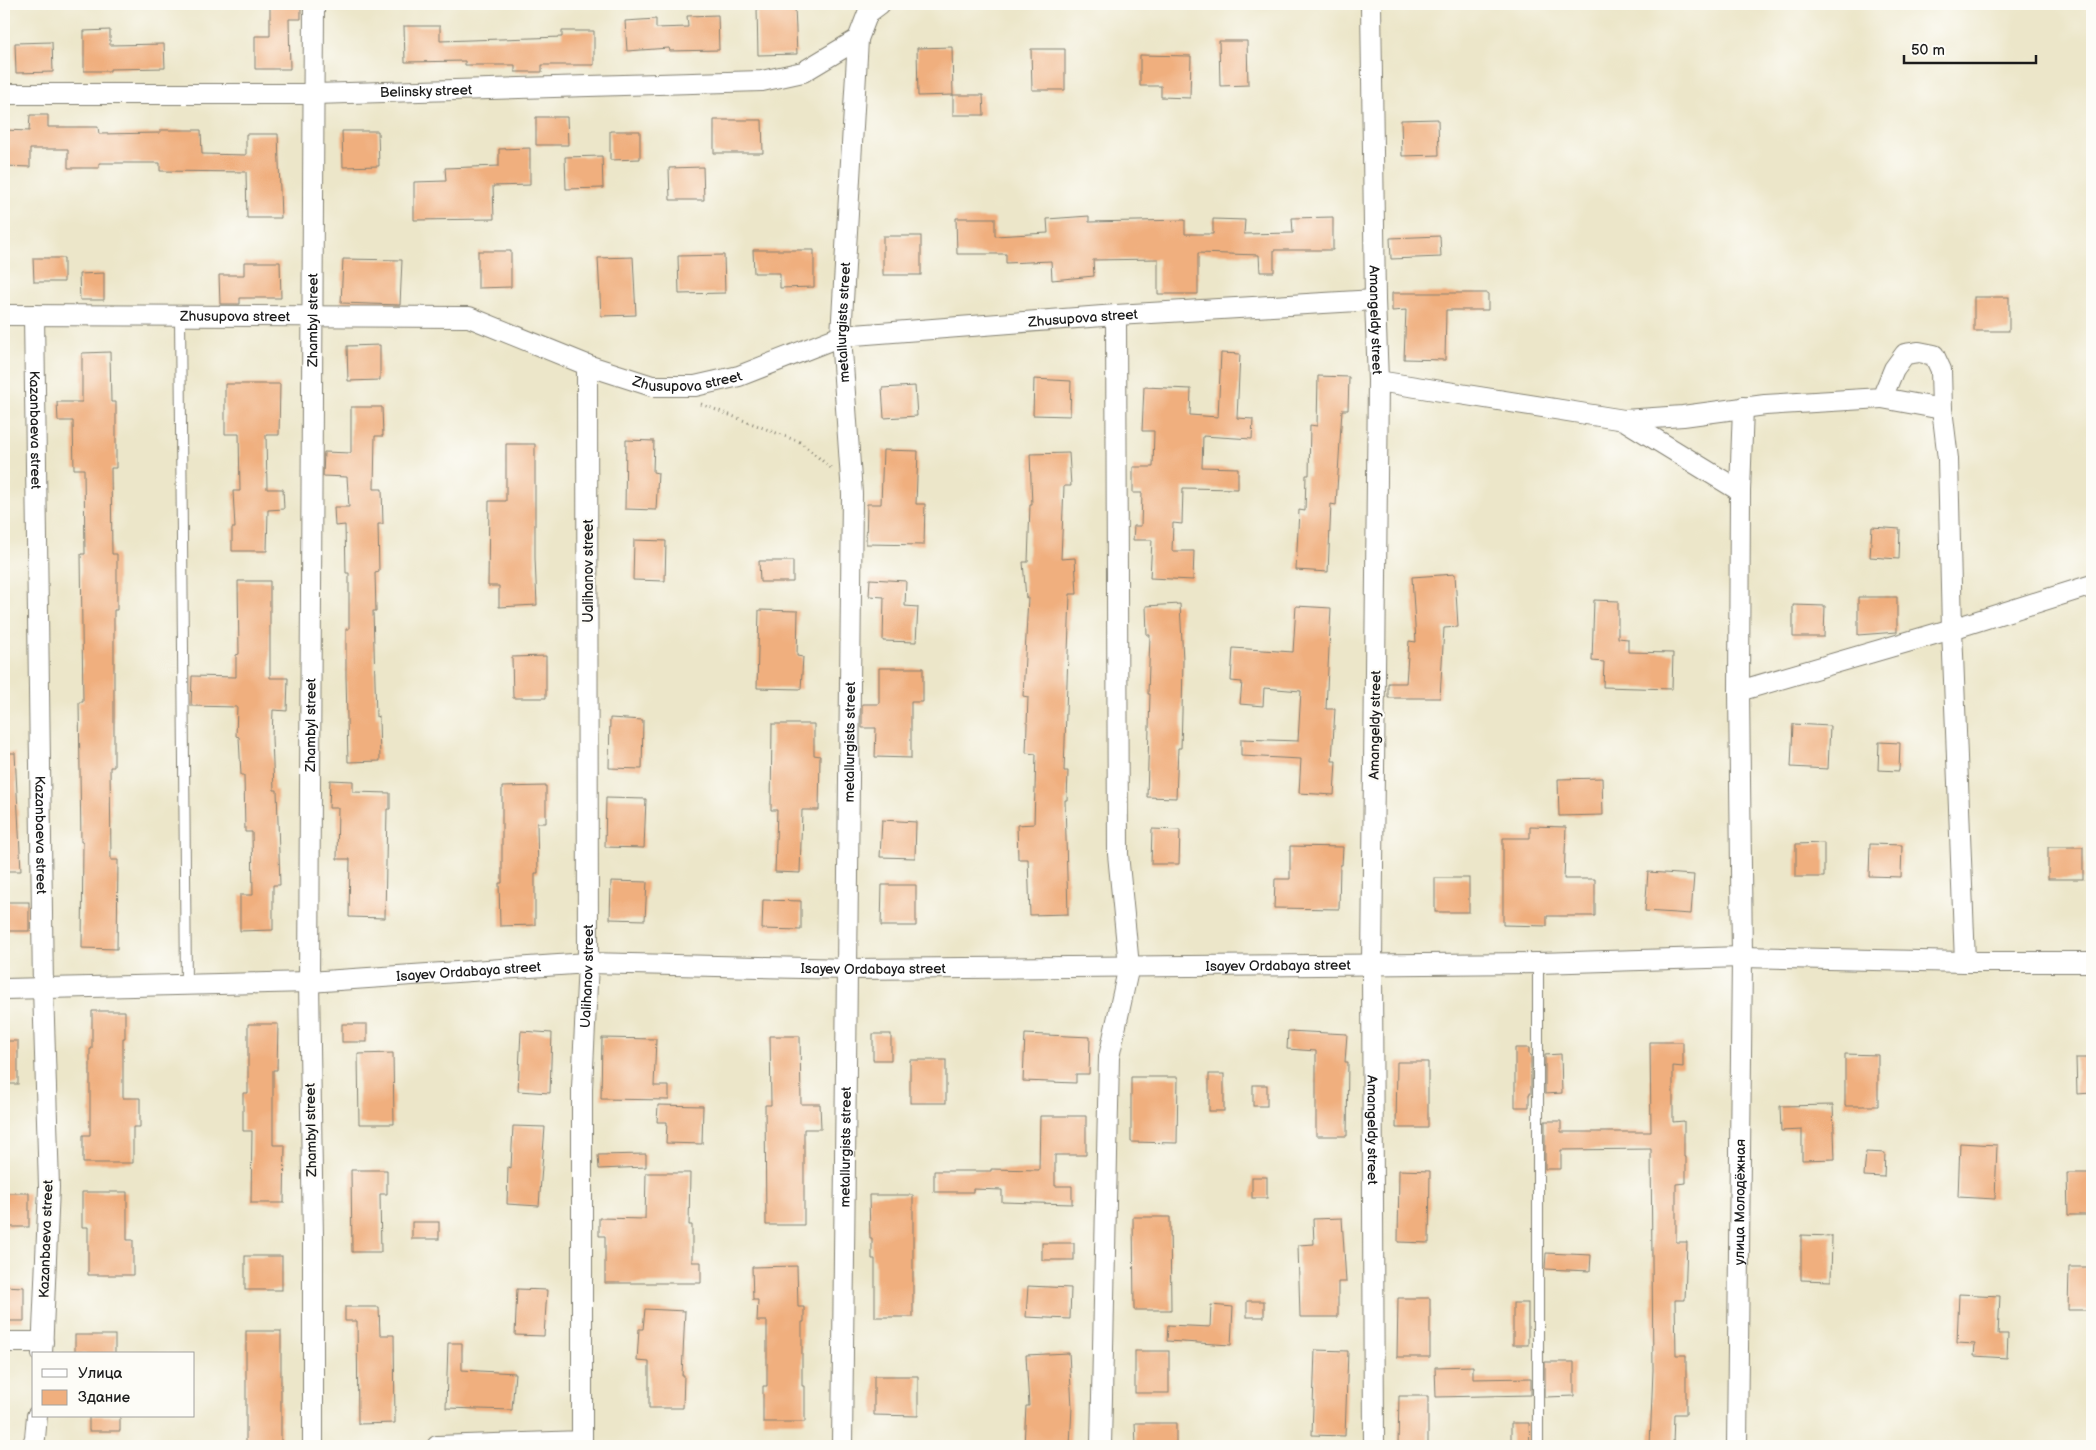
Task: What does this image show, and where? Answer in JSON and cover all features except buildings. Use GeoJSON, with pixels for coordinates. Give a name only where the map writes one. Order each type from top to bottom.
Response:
{"type":"FeatureCollection","features":[{"type":"Feature","properties":{"kind":"street","name":"Zhambyl street"},"geometry":{"type":"LineString","coordinates":[[313,1446],[313,1240],[309,982],[314,4]]}},
{"type":"Feature","properties":{"kind":"street","name":"metallurgists street"},"geometry":{"type":"LineString","coordinates":[[842,1446],[852,494],[841,336],[850,44],[868,14],[880,4]]}},
{"type":"Feature","properties":{"kind":"street","name":"Amangeldy street"},"geometry":{"type":"LineString","coordinates":[[1371,4],[1374,300],[1378,381],[1372,963],[1374,1446]]}},
{"type":"Feature","properties":{"kind":"street","name":"Belinsky street"},"geometry":{"type":"LineString","coordinates":[[4,94],[314,94],[762,82],[803,72],[850,44]]}},
{"type":"Feature","properties":{"kind":"street","name":"Zhusupova street"},"geometry":{"type":"LineString","coordinates":[[4,315],[469,317],[587,365],[652,386],[695,386],[739,376],[841,336],[1116,315],[1374,300]]}},
{"type":"Feature","properties":{"kind":"street","name":"Kazanbaeva street"},"geometry":{"type":"LineString","coordinates":[[34,315],[43,988],[49,1187],[43,1348]]}},
{"type":"Feature","properties":{"kind":"street"},"geometry":{"type":"LineString","coordinates":[[1101,1446],[1108,1057],[1129,966],[1118,854],[1116,315]]}},
{"type":"Feature","properties":{"kind":"street"},"geometry":{"type":"LineString","coordinates":[[1882,398],[1894,369],[1905,354],[1919,352],[1934,355],[1941,370],[1942,408],[1948,459],[1952,629],[1965,962]]}},
{"type":"Feature","properties":{"kind":"street","name":"Ualihanov street"},"geometry":{"type":"LineString","coordinates":[[437,1446],[582,1441],[582,1088],[588,963],[587,365]]}},
{"type":"Feature","properties":{"kind":"street"},"geometry":{"type":"LineString","coordinates":[[1378,381],[1624,420],[1675,416],[1765,404],[1882,398],[1942,408]]}},
{"type":"Feature","properties":{"kind":"street","name":"улица Молодёжная"},"geometry":{"type":"LineString","coordinates":[[1737,1446],[1742,957],[1738,692],[1740,491],[1743,408]]}},
{"type":"Feature","properties":{"kind":"street"},"geometry":{"type":"LineString","coordinates":[[1624,420],[1740,491]]}},
{"type":"Feature","properties":{"kind":"street"},"geometry":{"type":"LineString","coordinates":[[1738,692],[1952,629],[2092,585]]}},
{"type":"Feature","properties":{"kind":"street","name":"Isayev Ordabaya street"},"geometry":{"type":"LineString","coordinates":[[4,989],[309,982],[588,963],[848,969],[1538,963],[1742,957],[1965,962],[2092,962]]}},
{"type":"Feature","properties":{"kind":"street"},"geometry":{"type":"LineString","coordinates":[[4,1342],[43,1348]]}},
{"type":"Feature","properties":{"kind":"street"},"geometry":{"type":"LineString","coordinates":[[32,1446],[35,1438],[37,1418]]}},
{"type":"Feature","properties":{"kind":"lane"},"geometry":{"type":"LineString","coordinates":[[180,316],[186,985]]}},
{"type":"Feature","properties":{"kind":"lane"},"geometry":{"type":"LineString","coordinates":[[1538,963],[1538,1446]]}},
{"type":"Feature","properties":{"kind":"path"},"geometry":{"type":"LineString","coordinates":[[698,403],[800,442],[830,467],[852,494]]}}]}
